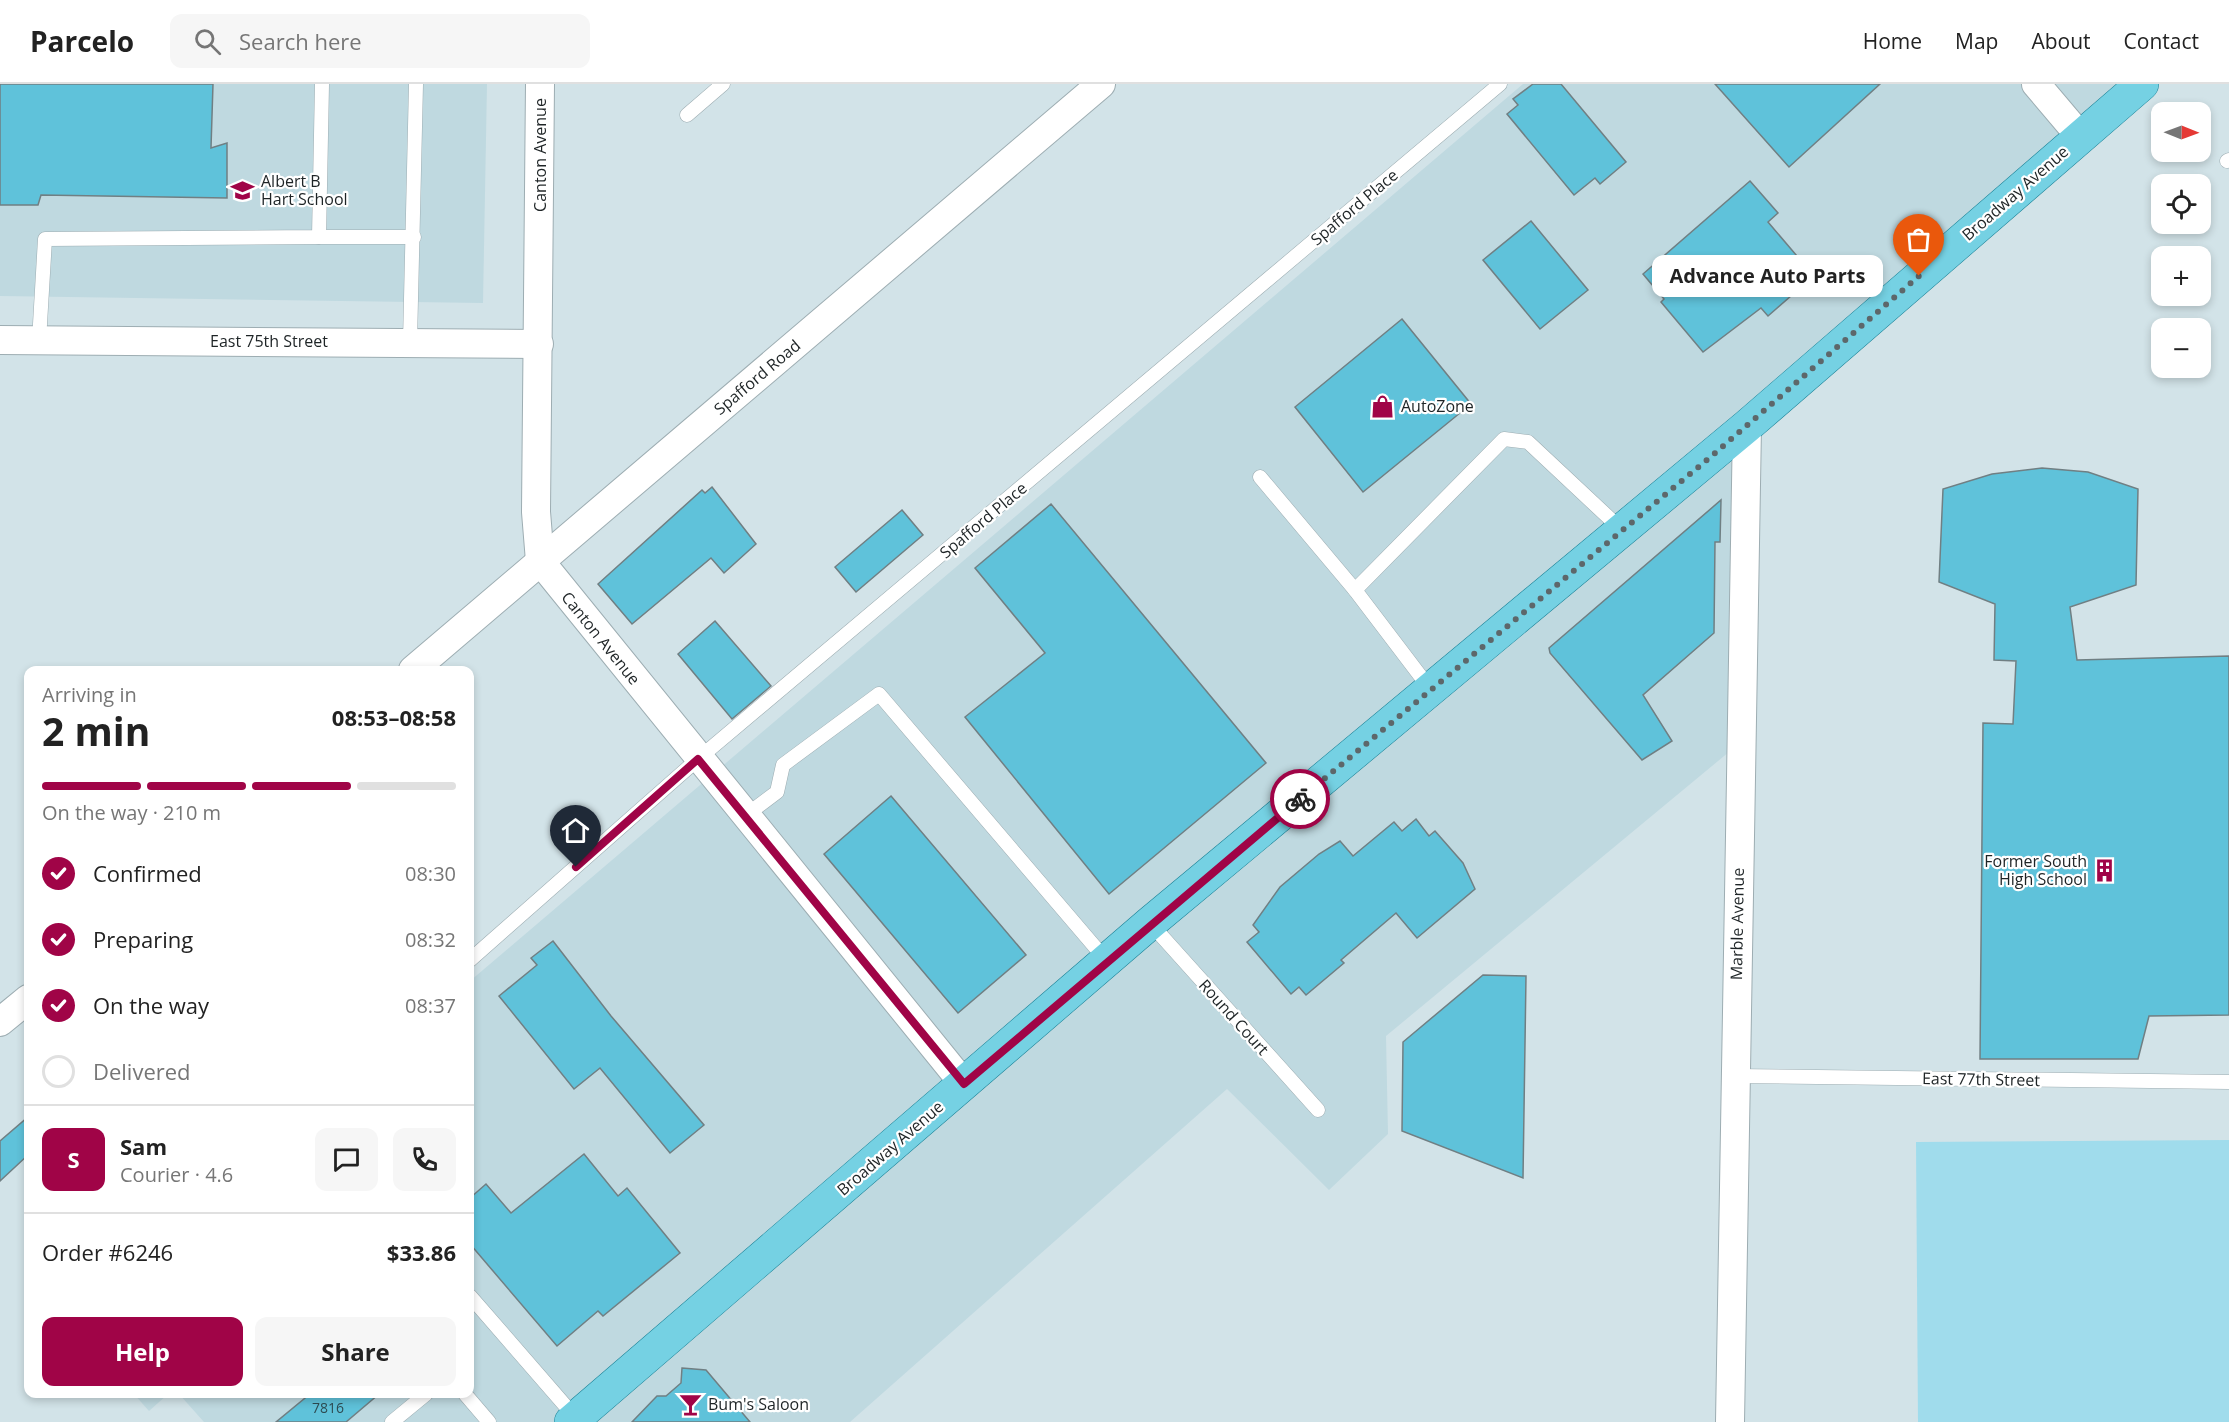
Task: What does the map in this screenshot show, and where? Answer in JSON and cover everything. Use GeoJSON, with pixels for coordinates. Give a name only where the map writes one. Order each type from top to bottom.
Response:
{"type":"FeatureCollection","features":[{"type":"Feature","properties":{"kind":"main road","name":"Broadway Avenue"},"geometry":{"type":"LineString","coordinates":[[576,1420],[1150,923],[1747,426],[2142,84]]}},
{"type":"Feature","properties":{"kind":"street","name":"Canton Avenue"},"geometry":{"type":"LineString","coordinates":[[540,84],[536,512],[540,561],[698,759],[964,1084]]}},
{"type":"Feature","properties":{"kind":"street","name":"Spafford Road"},"geometry":{"type":"LineString","coordinates":[[418,666],[1101,84]]}},
{"type":"Feature","properties":{"kind":"street"},"geometry":{"type":"LineString","coordinates":[[2036,84],[2080,136]]}},
{"type":"Feature","properties":{"kind":"street","name":"East 75th Street"},"geometry":{"type":"LineString","coordinates":[[0,340],[538,344]]}},
{"type":"Feature","properties":{"kind":"street","name":"Marble Avenue"},"geometry":{"type":"LineString","coordinates":[[1730,1422],[1734,1076],[1747,426]]}},
{"type":"Feature","properties":{"kind":"street"},"geometry":{"type":"LineString","coordinates":[[0,1022],[24,1002]]}},
{"type":"Feature","properties":{"kind":"lane"},"geometry":{"type":"LineString","coordinates":[[319,237],[322,84]]}},
{"type":"Feature","properties":{"kind":"lane"},"geometry":{"type":"LineString","coordinates":[[410,342],[417,84]]}},
{"type":"Feature","properties":{"kind":"lane"},"geometry":{"type":"LineString","coordinates":[[687,115],[723,84]]}},
{"type":"Feature","properties":{"kind":"lane","name":"Spafford Place"},"geometry":{"type":"LineString","coordinates":[[474,956],[698,759],[1500,84]]}},
{"type":"Feature","properties":{"kind":"lane"},"geometry":{"type":"LineString","coordinates":[[39,341],[45,239],[414,237]]}},
{"type":"Feature","properties":{"kind":"lane"},"geometry":{"type":"LineString","coordinates":[[1355,590],[1504,439],[1528,442],[1622,530]]}},
{"type":"Feature","properties":{"kind":"lane"},"geometry":{"type":"LineString","coordinates":[[1260,477],[1355,590],[1431,690]]}},
{"type":"Feature","properties":{"kind":"lane"},"geometry":{"type":"LineString","coordinates":[[745,816],[777,792],[783,765],[879,694],[1107,961]]}},
{"type":"Feature","properties":{"kind":"lane","name":"Round Court"},"geometry":{"type":"LineString","coordinates":[[1150,923],[1318,1110]]}},
{"type":"Feature","properties":{"kind":"lane","name":"East 77th Street"},"geometry":{"type":"LineString","coordinates":[[1734,1076],[2229,1082]]}},
{"type":"Feature","properties":{"kind":"lane"},"geometry":{"type":"LineString","coordinates":[[474,1301],[576,1420]]}},
{"type":"Feature","properties":{"kind":"lane"},"geometry":{"type":"LineString","coordinates":[[392,1422],[421,1398]]}},
{"type":"Feature","properties":{"kind":"lane"},"geometry":{"type":"LineString","coordinates":[[468,1398],[489,1422]]}},
{"type":"Feature","properties":{"kind":"shaded area","name":"Albert B Hart School"},"geometry":{"type":"Polygon","coordinates":[[[0,84],[487,84],[483,303],[0,296],[0,84]]]}},
{"type":"Feature","properties":{"kind":"shaded area"},"geometry":{"type":"Polygon","coordinates":[[[1523,84],[2142,84],[1747,426],[1741,742],[1386,1036],[1388,1134],[1329,1190],[1227,1089],[850,1422],[204,1422],[183,1398],[474,1398],[474,978],[1523,84]]]}},
{"type":"Feature","properties":{"kind":"shaded area"},"geometry":{"type":"Polygon","coordinates":[[[2229,1140],[2229,1422],[1918,1422],[1916,1142],[2229,1140]]]}},
{"type":"Feature","properties":{"kind":"shaded area"},"geometry":{"type":"Polygon","coordinates":[[[138,1398],[164,1398],[149,1411],[138,1398]]]}},
{"type":"Feature","properties":{"kind":"building"},"geometry":{"type":"Polygon","coordinates":[[[0,84],[213,84],[211,148],[227,143],[227,198],[41,195],[38,205],[0,205],[0,84]]]}},
{"type":"Feature","properties":{"kind":"building"},"geometry":{"type":"Polygon","coordinates":[[[1533,84],[1561,84],[1626,162],[1600,184],[1595,178],[1574,195],[1507,114],[1518,105],[1513,99],[1533,84]]]}},
{"type":"Feature","properties":{"kind":"building"},"geometry":{"type":"Polygon","coordinates":[[[1715,84],[1880,84],[1789,167],[1715,84]]]}},
{"type":"Feature","properties":{"kind":"building"},"geometry":{"type":"Polygon","coordinates":[[[1750,181],[1778,213],[1768,222],[1814,276],[1768,316],[1761,308],[1703,352],[1661,302],[1664,299],[1643,274],[1750,181]]]}},
{"type":"Feature","properties":{"kind":"building"},"geometry":{"type":"Polygon","coordinates":[[[1531,221],[1588,290],[1540,329],[1483,260],[1531,221]]]}},
{"type":"Feature","properties":{"kind":"building","name":"AutoZone"},"geometry":{"type":"Polygon","coordinates":[[[1402,319],[1471,404],[1363,492],[1295,407],[1402,319]]]}},
{"type":"Feature","properties":{"kind":"building","name":"Former South High School"},"geometry":{"type":"Polygon","coordinates":[[[2042,468],[2088,472],[2138,489],[2136,585],[2070,607],[2077,660],[2229,656],[2229,1015],[2149,1016],[2138,1059],[1980,1059],[1983,723],[2013,724],[2016,661],[1994,660],[1995,604],[1939,582],[1943,489],[1992,474],[2042,468]]]}},
{"type":"Feature","properties":{"kind":"building"},"geometry":{"type":"Polygon","coordinates":[[[712,487],[756,544],[724,573],[711,558],[632,624],[598,584],[702,490],[705,493],[712,487]]]}},
{"type":"Feature","properties":{"kind":"building"},"geometry":{"type":"Polygon","coordinates":[[[1721,500],[1720,542],[1715,542],[1714,633],[1643,695],[1672,741],[1642,760],[1550,653],[1549,648],[1721,500]]]}},
{"type":"Feature","properties":{"kind":"building"},"geometry":{"type":"Polygon","coordinates":[[[1051,504],[1266,763],[1109,894],[965,717],[1045,653],[975,568],[1051,504]]]}},
{"type":"Feature","properties":{"kind":"building"},"geometry":{"type":"Polygon","coordinates":[[[902,510],[923,535],[856,592],[835,567],[902,510]]]}},
{"type":"Feature","properties":{"kind":"building"},"geometry":{"type":"Polygon","coordinates":[[[715,621],[771,686],[732,719],[678,654],[715,621]]]}},
{"type":"Feature","properties":{"kind":"building"},"geometry":{"type":"Polygon","coordinates":[[[891,796],[1026,955],[958,1013],[824,854],[891,796]]]}},
{"type":"Feature","properties":{"kind":"building"},"geometry":{"type":"Polygon","coordinates":[[[1416,819],[1429,836],[1435,831],[1463,863],[1475,889],[1417,938],[1396,913],[1341,960],[1344,963],[1306,995],[1299,987],[1291,994],[1247,942],[1259,932],[1253,925],[1280,887],[1319,854],[1340,841],[1353,856],[1394,822],[1402,831],[1416,819]]]}},
{"type":"Feature","properties":{"kind":"building"},"geometry":{"type":"Polygon","coordinates":[[[553,941],[611,1016],[704,1125],[670,1153],[600,1068],[574,1089],[499,996],[537,965],[531,958],[553,941]]]}},
{"type":"Feature","properties":{"kind":"building"},"geometry":{"type":"Polygon","coordinates":[[[1483,975],[1526,976],[1523,1178],[1402,1131],[1403,1042],[1483,975]]]}},
{"type":"Feature","properties":{"kind":"building"},"geometry":{"type":"Polygon","coordinates":[[[24,1120],[24,1159],[0,1181],[0,1141],[24,1120]]]}},
{"type":"Feature","properties":{"kind":"building"},"geometry":{"type":"Polygon","coordinates":[[[584,1154],[618,1196],[627,1188],[680,1253],[603,1316],[598,1311],[557,1346],[474,1249],[474,1194],[486,1184],[511,1213],[584,1154]]]}},
{"type":"Feature","properties":{"kind":"building"},"geometry":{"type":"Polygon","coordinates":[[[682,1368],[706,1370],[750,1422],[632,1422],[657,1396],[666,1396],[681,1383],[682,1368]]]}},
{"type":"Feature","properties":{"kind":"building"},"geometry":{"type":"Polygon","coordinates":[[[305,1398],[374,1398],[346,1422],[276,1422],[305,1398]]]}},
{"type":"Feature","properties":{"kind":"way so far"},"geometry":{"type":"LineString","coordinates":[[1300,799],[1763,413],[1919,276]]}},
{"type":"Feature","properties":{"kind":"place","name":"Albert B Hart School"},"geometry":{"type":"Point","coordinates":[243,190]}},
{"type":"Feature","properties":{"kind":"place","name":"Advance Auto Parts"},"geometry":{"type":"Point","coordinates":[1919,276]}},
{"type":"Feature","properties":{"kind":"place","name":"AutoZone"},"geometry":{"type":"Point","coordinates":[1383,406]}},
{"type":"Feature","properties":{"kind":"place","name":"Former South High School"},"geometry":{"type":"Point","coordinates":[2105,870]}},
{"type":"Feature","properties":{"kind":"place","name":"Bum's Saloon"},"geometry":{"type":"Point","coordinates":[690,1404]}},
{"type":"Feature","properties":{"kind":"route"},"geometry":{"type":"LineString","coordinates":[[576,867],[698,759],[964,1084],[1150,923],[1300,799]]}}]}
